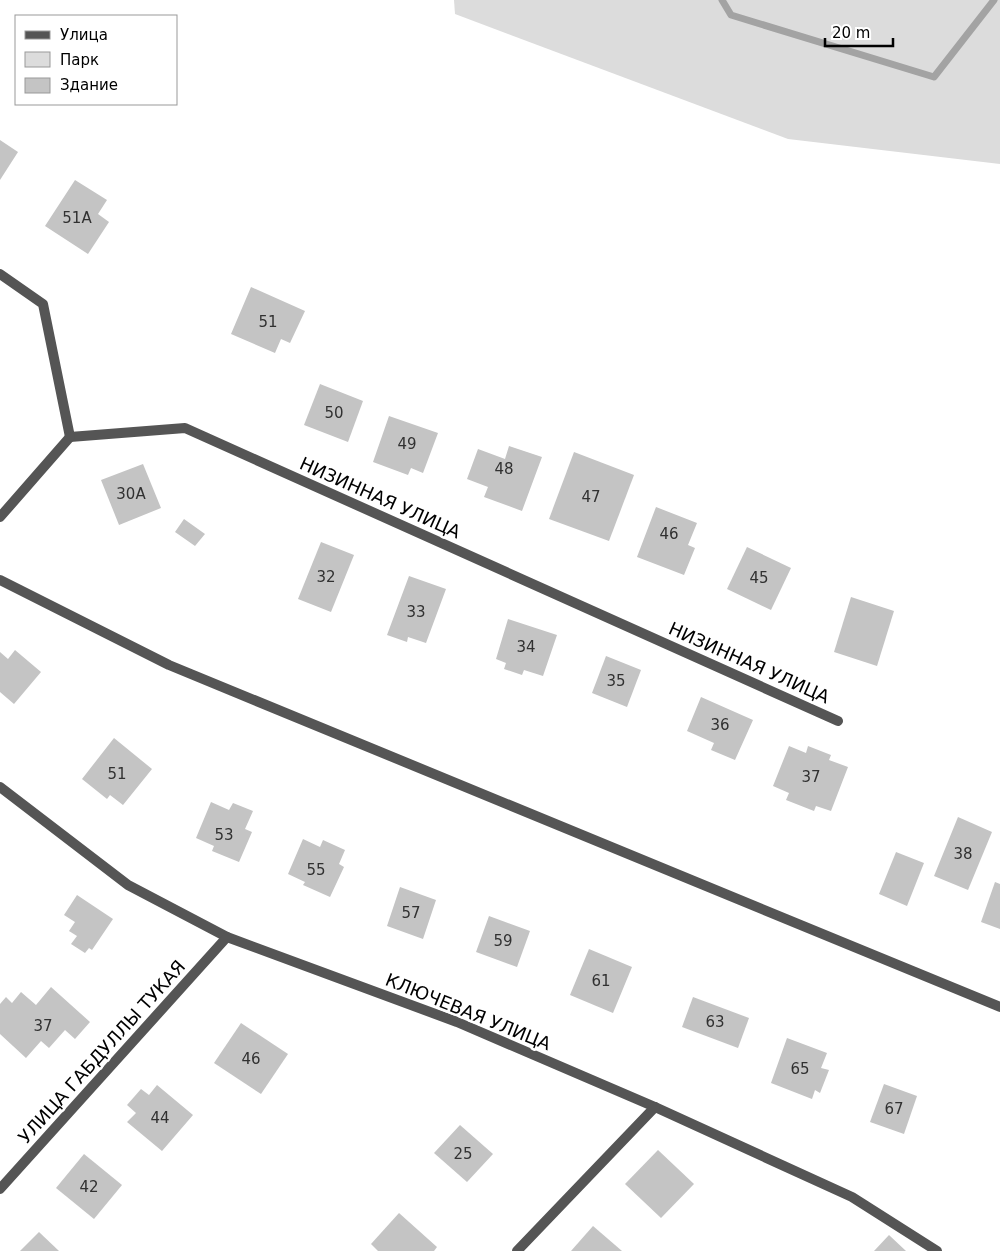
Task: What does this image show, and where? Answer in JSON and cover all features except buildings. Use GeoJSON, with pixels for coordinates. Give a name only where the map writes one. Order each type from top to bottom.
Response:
{"type":"FeatureCollection","features":[{"type":"Feature","properties":{"kind":"street"},"geometry":{"type":"LineString","coordinates":[[0,274],[43,304],[70,437],[0,517]]}},
{"type":"Feature","properties":{"kind":"street","name":"НИЗИННАЯ УЛИЦА"},"geometry":{"type":"LineString","coordinates":[[70,437],[185,428],[838,721]]}},
{"type":"Feature","properties":{"kind":"street"},"geometry":{"type":"LineString","coordinates":[[0,580],[169,665],[1000,1007]]}},
{"type":"Feature","properties":{"kind":"street","name":"КЛЮЧЕВАЯ УЛИЦА"},"geometry":{"type":"LineString","coordinates":[[0,786],[128,885],[227,938],[457,1022],[655,1107],[852,1198],[937,1251]]}},
{"type":"Feature","properties":{"kind":"street","name":"УЛИЦА ГАБДУЛЛЫ ТУКАЯ"},"geometry":{"type":"LineString","coordinates":[[0,1189],[227,938]]}},
{"type":"Feature","properties":{"kind":"street"},"geometry":{"type":"LineString","coordinates":[[516,1251],[655,1107]]}},
{"type":"Feature","properties":{"kind":"green space"},"geometry":{"type":"Polygon","coordinates":[[[454,0],[1000,0],[1000,164],[788,139],[455,14],[454,0]]]}},
{"type":"Feature","properties":{"kind":"waterway"},"geometry":{"type":"LineString","coordinates":[[722,0],[731,15],[934,77],[994,0]]}}]}
